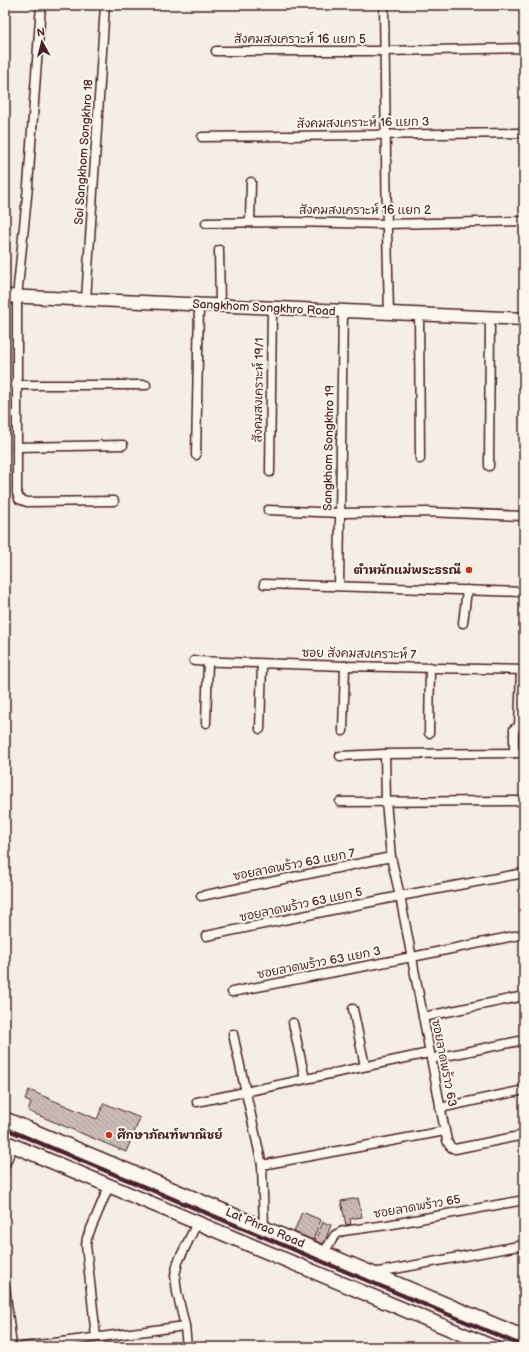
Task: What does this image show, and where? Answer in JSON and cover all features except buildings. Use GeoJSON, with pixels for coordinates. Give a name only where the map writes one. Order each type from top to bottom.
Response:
{"type":"FeatureCollection","features":[{"type":"Feature","properties":{"kind":"main road","name":"Sangkhom Songkhro Road"},"geometry":{"type":"LineString","coordinates":[[11,297],[524,319]]}},
{"type":"Feature","properties":{"kind":"main road","name":"Lat Phrao Road"},"geometry":{"type":"LineString","coordinates":[[5,1119],[524,1337]]}},
{"type":"Feature","properties":{"kind":"main road","name":"Lat Phrao Road"},"geometry":{"type":"LineString","coordinates":[[9,1144],[492,1347]]}},
{"type":"Feature","properties":{"kind":"street"},"geometry":{"type":"LineString","coordinates":[[41,5],[28,186],[11,297],[16,385],[17,493],[19,499],[27,502],[114,501]]}},
{"type":"Feature","properties":{"kind":"street","name":"Soi Sangkhom Songkhro 18"},"geometry":{"type":"LineString","coordinates":[[86,300],[105,5]]}},
{"type":"Feature","properties":{"kind":"street"},"geometry":{"type":"LineString","coordinates":[[384,5],[389,313]]}},
{"type":"Feature","properties":{"kind":"street","name":"สังคมสงเคราะห์ 16 แยก 5"},"geometry":{"type":"LineString","coordinates":[[216,51],[384,52],[524,48]]}},
{"type":"Feature","properties":{"kind":"street","name":"สังคมสงเคราะห์ 16 แยก 3"},"geometry":{"type":"LineString","coordinates":[[202,137],[524,133]]}},
{"type":"Feature","properties":{"kind":"street"},"geometry":{"type":"LineString","coordinates":[[250,222],[251,182]]}},
{"type":"Feature","properties":{"kind":"street","name":"สังคมสงเคราะห์ 16 แยก 2"},"geometry":{"type":"LineString","coordinates":[[206,223],[250,222],[387,224],[524,221]]}},
{"type":"Feature","properties":{"kind":"street"},"geometry":{"type":"LineString","coordinates":[[220,250],[220,306]]}},
{"type":"Feature","properties":{"kind":"street"},"geometry":{"type":"LineString","coordinates":[[196,455],[199,305]]}},
{"type":"Feature","properties":{"kind":"street","name":"สังคมสงเคราะห์ 19/1"},"geometry":{"type":"LineString","coordinates":[[270,472],[272,308]]}},
{"type":"Feature","properties":{"kind":"street","name":"Sangkhom Songkhro 19"},"geometry":{"type":"LineString","coordinates":[[339,586],[343,311]]}},
{"type":"Feature","properties":{"kind":"street"},"geometry":{"type":"LineString","coordinates":[[418,314],[420,459]]}},
{"type":"Feature","properties":{"kind":"street"},"geometry":{"type":"LineString","coordinates":[[489,466],[490,317]]}},
{"type":"Feature","properties":{"kind":"street"},"geometry":{"type":"LineString","coordinates":[[16,385],[146,385]]}},
{"type":"Feature","properties":{"kind":"street"},"geometry":{"type":"LineString","coordinates":[[16,447],[123,445]]}},
{"type":"Feature","properties":{"kind":"street"},"geometry":{"type":"LineString","coordinates":[[268,510],[340,513],[427,512],[524,516]]}},
{"type":"Feature","properties":{"kind":"street"},"geometry":{"type":"LineString","coordinates":[[264,584],[524,592]]}},
{"type":"Feature","properties":{"kind":"street"},"geometry":{"type":"LineString","coordinates":[[463,623],[467,590]]}},
{"type":"Feature","properties":{"kind":"street","name":"ซอย สังคมสงเคราะห์ 7"},"geometry":{"type":"LineString","coordinates":[[194,661],[522,670]]}},
{"type":"Feature","properties":{"kind":"street"},"geometry":{"type":"LineString","coordinates":[[206,723],[208,662]]}},
{"type":"Feature","properties":{"kind":"street"},"geometry":{"type":"LineString","coordinates":[[260,729],[262,664]]}},
{"type":"Feature","properties":{"kind":"street"},"geometry":{"type":"LineString","coordinates":[[343,731],[345,666]]}},
{"type":"Feature","properties":{"kind":"street"},"geometry":{"type":"LineString","coordinates":[[429,733],[430,667]]}},
{"type":"Feature","properties":{"kind":"street"},"geometry":{"type":"LineString","coordinates":[[514,753],[514,729],[519,727],[522,670]]}},
{"type":"Feature","properties":{"kind":"street"},"geometry":{"type":"LineString","coordinates":[[340,756],[384,754],[524,754]]}},
{"type":"Feature","properties":{"kind":"street","name":"ซอยลาดพร้าว 63"},"geometry":{"type":"LineString","coordinates":[[384,754],[391,857],[400,896],[448,1144],[451,1148],[455,1148],[524,1135]]}},
{"type":"Feature","properties":{"kind":"street"},"geometry":{"type":"LineString","coordinates":[[340,802],[524,801]]}},
{"type":"Feature","properties":{"kind":"street","name":"ซอยลาดพร้าว 63 แยก 7"},"geometry":{"type":"LineString","coordinates":[[201,896],[391,857]]}},
{"type":"Feature","properties":{"kind":"street","name":"ซอยลาดพร้าว 63 แยก 5"},"geometry":{"type":"LineString","coordinates":[[206,936],[400,896],[524,873]]}},
{"type":"Feature","properties":{"kind":"street","name":"ซอยลาดพร้าว 63 แยก 3"},"geometry":{"type":"LineString","coordinates":[[232,992],[412,958],[524,934]]}},
{"type":"Feature","properties":{"kind":"street"},"geometry":{"type":"LineString","coordinates":[[423,1017],[524,996]]}},
{"type":"Feature","properties":{"kind":"street"},"geometry":{"type":"LineString","coordinates":[[354,1009],[365,1066]]}},
{"type":"Feature","properties":{"kind":"street"},"geometry":{"type":"LineString","coordinates":[[293,1023],[305,1079]]}},
{"type":"Feature","properties":{"kind":"street"},"geometry":{"type":"LineString","coordinates":[[233,1034],[262,1165],[264,1227]]}},
{"type":"Feature","properties":{"kind":"street"},"geometry":{"type":"LineString","coordinates":[[196,1102],[365,1066],[524,1040]]}},
{"type":"Feature","properties":{"kind":"street"},"geometry":{"type":"LineString","coordinates":[[440,1108],[524,1090]]}},
{"type":"Feature","properties":{"kind":"street"},"geometry":{"type":"LineString","coordinates":[[262,1165],[445,1131]]}},
{"type":"Feature","properties":{"kind":"street"},"geometry":{"type":"LineString","coordinates":[[5,1165],[9,1144]]}},
{"type":"Feature","properties":{"kind":"street"},"geometry":{"type":"LineString","coordinates":[[96,1337],[86,1245],[87,1238],[109,1186]]}},
{"type":"Feature","properties":{"kind":"street","name":"ซอยลาดพร้าว 65"},"geometry":{"type":"LineString","coordinates":[[324,1252],[335,1235],[343,1231],[386,1225],[524,1200]]}},
{"type":"Feature","properties":{"kind":"street"},"geometry":{"type":"LineString","coordinates":[[187,1347],[185,1326],[177,1292],[175,1275],[178,1262],[197,1223]]}},
{"type":"Feature","properties":{"kind":"street"},"geometry":{"type":"LineString","coordinates":[[372,1273],[524,1246]]}},
{"type":"Feature","properties":{"kind":"street"},"geometry":{"type":"LineString","coordinates":[[5,1286],[12,1347]]}},
{"type":"Feature","properties":{"kind":"street"},"geometry":{"type":"LineString","coordinates":[[23,1347],[185,1326]]}},
{"type":"Feature","properties":{"kind":"railway"},"geometry":{"type":"LineString","coordinates":[[5,1129],[524,1347]]}},
{"type":"Feature","properties":{"kind":"place","name":"ตำหนักแม่พระธรณี"},"geometry":{"type":"Point","coordinates":[469,570]}},
{"type":"Feature","properties":{"kind":"place","name":"ศึกษาภัณฑ์พาณิชย์"},"geometry":{"type":"Point","coordinates":[109,1135]}}]}
